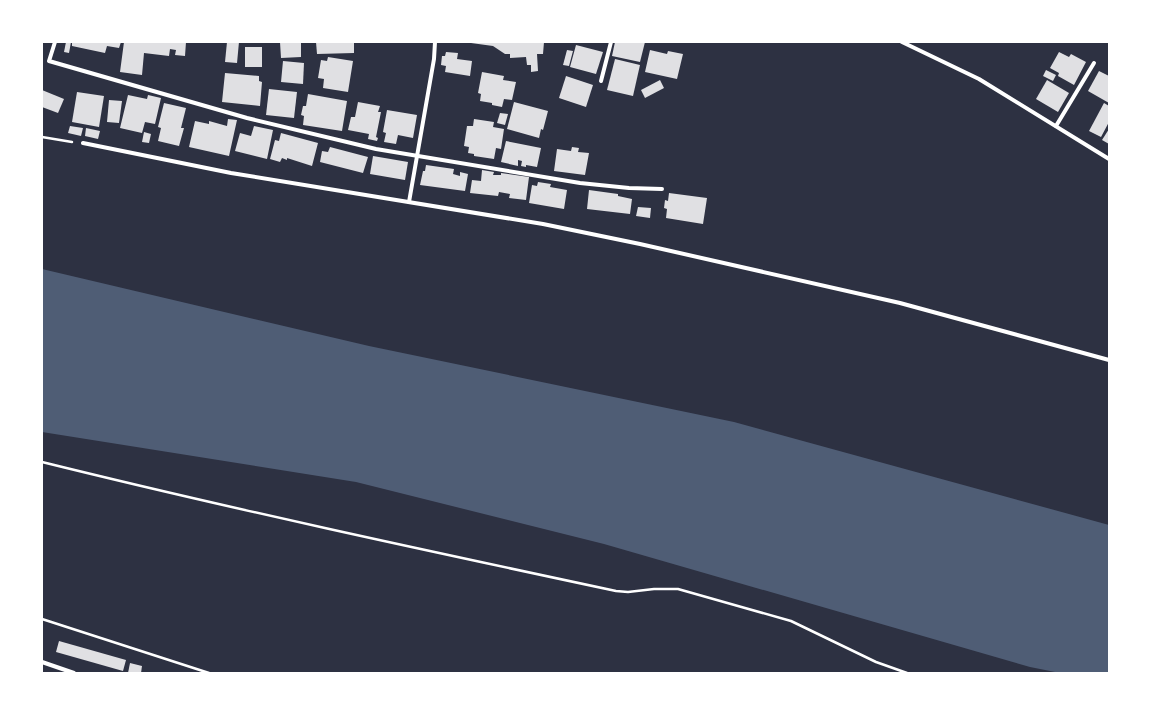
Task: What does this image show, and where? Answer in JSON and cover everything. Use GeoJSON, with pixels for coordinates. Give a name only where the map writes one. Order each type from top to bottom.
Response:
{"type":"FeatureCollection","features":[{"type":"Feature","properties":{"kind":"street"},"geometry":{"type":"LineString","coordinates":[[55,42],[49,61],[247,118],[376,149],[580,183],[629,188],[662,189]]}},
{"type":"Feature","properties":{"kind":"street"},"geometry":{"type":"LineString","coordinates":[[409,202],[434,59],[435,42]]}},
{"type":"Feature","properties":{"kind":"street"},"geometry":{"type":"LineString","coordinates":[[601,81],[610,42]]}},
{"type":"Feature","properties":{"kind":"street"},"geometry":{"type":"LineString","coordinates":[[903,42],[979,79],[1109,159]]}},
{"type":"Feature","properties":{"kind":"street"},"geometry":{"type":"LineString","coordinates":[[1056,126],[1094,63]]}},
{"type":"Feature","properties":{"kind":"street"},"geometry":{"type":"LineString","coordinates":[[83,144],[231,173],[543,224],[640,244],[900,303],[1109,360]]}},
{"type":"Feature","properties":{"kind":"street"},"geometry":{"type":"LineString","coordinates":[[42,662],[74,673]]}},
{"type":"Feature","properties":{"kind":"path"},"geometry":{"type":"LineString","coordinates":[[42,136],[83,144]]}},
{"type":"Feature","properties":{"kind":"path"},"geometry":{"type":"LineString","coordinates":[[42,462],[398,544],[608,589],[628,592],[654,589],[678,590],[791,621],[876,662],[908,673]]}},
{"type":"Feature","properties":{"kind":"path"},"geometry":{"type":"LineString","coordinates":[[42,619],[209,673]]}},
{"type":"Feature","properties":{"kind":"water"},"geometry":{"type":"Polygon","coordinates":[[[42,269],[369,346],[734,422],[1109,525],[1109,673],[1060,673],[1030,667],[604,544],[356,482],[42,432],[42,269]]]}},
{"type":"Feature","properties":{"kind":"building"},"geometry":{"type":"Polygon","coordinates":[[[66,42],[71,42],[69,53],[64,52],[66,42]]]}},
{"type":"Feature","properties":{"kind":"building"},"geometry":{"type":"Polygon","coordinates":[[[72,42],[121,42],[119,48],[107,46],[105,53],[72,46],[72,42]]]}},
{"type":"Feature","properties":{"kind":"building"},"geometry":{"type":"Polygon","coordinates":[[[124,42],[186,42],[185,56],[175,55],[176,50],[170,49],[169,56],[144,53],[142,75],[120,72],[124,42]]]}},
{"type":"Feature","properties":{"kind":"building"},"geometry":{"type":"Polygon","coordinates":[[[227,42],[239,42],[237,63],[225,62],[227,42]]]}},
{"type":"Feature","properties":{"kind":"building"},"geometry":{"type":"Polygon","coordinates":[[[280,42],[301,42],[301,57],[281,58],[280,42]]]}},
{"type":"Feature","properties":{"kind":"building"},"geometry":{"type":"Polygon","coordinates":[[[316,42],[354,42],[354,53],[317,54],[316,42]]]}},
{"type":"Feature","properties":{"kind":"building"},"geometry":{"type":"Polygon","coordinates":[[[471,42],[544,42],[543,54],[537,54],[538,71],[531,72],[531,65],[527,65],[526,57],[510,58],[510,54],[505,54],[493,46],[471,42]]]}},
{"type":"Feature","properties":{"kind":"building"},"geometry":{"type":"Polygon","coordinates":[[[615,42],[645,42],[640,62],[612,56],[615,42]]]}},
{"type":"Feature","properties":{"kind":"building"},"geometry":{"type":"Polygon","coordinates":[[[576,45],[603,52],[596,74],[570,67],[576,45]]]}},
{"type":"Feature","properties":{"kind":"building"},"geometry":{"type":"Polygon","coordinates":[[[245,47],[262,47],[262,67],[245,67],[245,47]]]}},
{"type":"Feature","properties":{"kind":"building"},"geometry":{"type":"Polygon","coordinates":[[[567,50],[573,51],[569,66],[563,65],[567,50]]]}},
{"type":"Feature","properties":{"kind":"building"},"geometry":{"type":"Polygon","coordinates":[[[650,50],[667,54],[668,51],[683,54],[677,79],[645,72],[650,50]]]}},
{"type":"Feature","properties":{"kind":"building"},"geometry":{"type":"Polygon","coordinates":[[[446,52],[458,53],[457,59],[472,61],[470,76],[445,72],[446,66],[441,65],[442,56],[445,56],[446,52]]]}},
{"type":"Feature","properties":{"kind":"building"},"geometry":{"type":"Polygon","coordinates":[[[1059,52],[1069,57],[1071,54],[1086,62],[1074,85],[1058,76],[1059,73],[1050,68],[1059,52]]]}},
{"type":"Feature","properties":{"kind":"building"},"geometry":{"type":"Polygon","coordinates":[[[328,57],[353,61],[348,92],[323,88],[324,79],[318,78],[321,60],[327,61],[328,57]]]}},
{"type":"Feature","properties":{"kind":"building"},"geometry":{"type":"Polygon","coordinates":[[[615,59],[640,65],[633,96],[607,90],[615,59]]]}},
{"type":"Feature","properties":{"kind":"building"},"geometry":{"type":"Polygon","coordinates":[[[283,61],[304,63],[303,84],[281,82],[283,61]]]}},
{"type":"Feature","properties":{"kind":"building"},"geometry":{"type":"Polygon","coordinates":[[[1046,70],[1056,75],[1053,81],[1043,76],[1046,70]]]}},
{"type":"Feature","properties":{"kind":"building"},"geometry":{"type":"Polygon","coordinates":[[[1099,71],[1109,76],[1109,103],[1088,91],[1099,71]]]}},
{"type":"Feature","properties":{"kind":"building"},"geometry":{"type":"Polygon","coordinates":[[[482,72],[504,76],[503,80],[516,82],[512,100],[504,99],[502,107],[492,105],[492,103],[480,101],[481,94],[478,93],[482,72]]]}},
{"type":"Feature","properties":{"kind":"building"},"geometry":{"type":"Polygon","coordinates":[[[225,73],[259,76],[259,81],[262,82],[260,106],[222,102],[225,73]]]}},
{"type":"Feature","properties":{"kind":"building"},"geometry":{"type":"Polygon","coordinates":[[[566,76],[593,85],[586,107],[559,98],[566,76]]]}},
{"type":"Feature","properties":{"kind":"building"},"geometry":{"type":"Polygon","coordinates":[[[660,80],[664,88],[645,98],[641,90],[660,80]]]}},
{"type":"Feature","properties":{"kind":"building"},"geometry":{"type":"Polygon","coordinates":[[[1047,80],[1069,93],[1058,112],[1036,99],[1047,80]]]}},
{"type":"Feature","properties":{"kind":"building"},"geometry":{"type":"Polygon","coordinates":[[[269,89],[297,92],[294,118],[266,115],[269,89]]]}},
{"type":"Feature","properties":{"kind":"building"},"geometry":{"type":"Polygon","coordinates":[[[42,90],[64,99],[58,113],[42,107],[42,90]]]}},
{"type":"Feature","properties":{"kind":"building"},"geometry":{"type":"Polygon","coordinates":[[[77,92],[104,96],[99,127],[72,122],[77,92]]]}},
{"type":"Feature","properties":{"kind":"building"},"geometry":{"type":"Polygon","coordinates":[[[308,94],[347,101],[342,131],[303,125],[304,116],[301,115],[303,106],[306,106],[308,94]]]}},
{"type":"Feature","properties":{"kind":"building"},"geometry":{"type":"Polygon","coordinates":[[[128,95],[147,99],[148,95],[161,98],[155,124],[145,122],[142,133],[120,128],[128,95]]]}},
{"type":"Feature","properties":{"kind":"building"},"geometry":{"type":"Polygon","coordinates":[[[109,100],[122,101],[119,123],[107,122],[109,100]]]}},
{"type":"Feature","properties":{"kind":"building"},"geometry":{"type":"Polygon","coordinates":[[[358,102],[380,106],[378,112],[381,112],[376,137],[378,138],[377,141],[368,139],[369,134],[348,130],[351,117],[355,117],[358,102]]]}},
{"type":"Feature","properties":{"kind":"building"},"geometry":{"type":"Polygon","coordinates":[[[514,102],[548,111],[543,130],[541,129],[539,138],[507,129],[514,102]]]}},
{"type":"Feature","properties":{"kind":"building"},"geometry":{"type":"Polygon","coordinates":[[[164,103],[186,108],[181,128],[184,128],[179,146],[158,141],[161,128],[158,127],[164,103]]]}},
{"type":"Feature","properties":{"kind":"building"},"geometry":{"type":"Polygon","coordinates":[[[1104,103],[1109,106],[1109,122],[1101,137],[1089,131],[1104,103]]]}},
{"type":"Feature","properties":{"kind":"building"},"geometry":{"type":"Polygon","coordinates":[[[387,110],[417,115],[413,138],[398,135],[396,144],[384,142],[386,133],[383,132],[387,110]]]}},
{"type":"Feature","properties":{"kind":"building"},"geometry":{"type":"Polygon","coordinates":[[[500,113],[508,114],[505,125],[497,123],[500,113]]]}},
{"type":"Feature","properties":{"kind":"building"},"geometry":{"type":"Polygon","coordinates":[[[228,119],[237,120],[229,156],[189,147],[195,121],[209,124],[209,121],[227,126],[228,119]]]}},
{"type":"Feature","properties":{"kind":"building"},"geometry":{"type":"Polygon","coordinates":[[[474,119],[494,122],[493,127],[504,129],[501,149],[496,148],[494,159],[474,156],[474,154],[468,153],[469,147],[464,146],[467,126],[473,126],[474,119]]]}},
{"type":"Feature","properties":{"kind":"building"},"geometry":{"type":"Polygon","coordinates":[[[70,126],[83,128],[81,136],[68,133],[70,126]]]}},
{"type":"Feature","properties":{"kind":"building"},"geometry":{"type":"Polygon","coordinates":[[[254,126],[273,130],[267,159],[235,151],[240,133],[251,136],[254,126]]]}},
{"type":"Feature","properties":{"kind":"building"},"geometry":{"type":"Polygon","coordinates":[[[86,128],[100,131],[98,139],[85,136],[86,128]]]}},
{"type":"Feature","properties":{"kind":"building"},"geometry":{"type":"Polygon","coordinates":[[[1109,129],[1109,144],[1102,140],[1109,129]]]}},
{"type":"Feature","properties":{"kind":"building"},"geometry":{"type":"Polygon","coordinates":[[[144,132],[151,134],[149,143],[142,142],[144,132]]]}},
{"type":"Feature","properties":{"kind":"building"},"geometry":{"type":"Polygon","coordinates":[[[281,133],[318,143],[312,166],[287,158],[287,160],[282,158],[280,162],[270,159],[275,140],[279,141],[281,133]]]}},
{"type":"Feature","properties":{"kind":"building"},"geometry":{"type":"Polygon","coordinates":[[[506,141],[541,148],[537,167],[526,165],[526,167],[521,166],[522,161],[518,160],[518,166],[501,162],[506,141]]]}},
{"type":"Feature","properties":{"kind":"building"},"geometry":{"type":"Polygon","coordinates":[[[330,147],[368,157],[363,173],[320,162],[322,151],[328,152],[330,147]]]}},
{"type":"Feature","properties":{"kind":"building"},"geometry":{"type":"Polygon","coordinates":[[[572,147],[579,148],[578,152],[589,153],[585,175],[554,171],[557,149],[571,151],[572,147]]]}},
{"type":"Feature","properties":{"kind":"building"},"geometry":{"type":"Polygon","coordinates":[[[373,156],[408,162],[405,180],[370,174],[373,156]]]}},
{"type":"Feature","properties":{"kind":"building"},"geometry":{"type":"Polygon","coordinates":[[[426,165],[454,169],[453,174],[460,176],[460,172],[468,174],[465,191],[420,185],[426,165]]]}},
{"type":"Feature","properties":{"kind":"building"},"geometry":{"type":"Polygon","coordinates":[[[482,170],[494,172],[493,175],[501,175],[501,173],[529,177],[526,200],[509,198],[510,194],[499,192],[498,196],[470,193],[472,180],[481,181],[482,170]]]}},
{"type":"Feature","properties":{"kind":"building"},"geometry":{"type":"Polygon","coordinates":[[[538,182],[551,184],[550,187],[567,190],[564,209],[529,203],[532,185],[537,186],[538,182]]]}},
{"type":"Feature","properties":{"kind":"building"},"geometry":{"type":"Polygon","coordinates":[[[589,190],[618,194],[618,196],[632,199],[630,214],[587,209],[589,190]]]}},
{"type":"Feature","properties":{"kind":"building"},"geometry":{"type":"Polygon","coordinates":[[[669,193],[707,198],[703,224],[666,218],[667,209],[664,208],[665,200],[668,201],[669,193]]]}},
{"type":"Feature","properties":{"kind":"building"},"geometry":{"type":"Polygon","coordinates":[[[638,207],[651,208],[650,218],[636,216],[638,207]]]}},
{"type":"Feature","properties":{"kind":"building"},"geometry":{"type":"Polygon","coordinates":[[[59,641],[126,660],[123,671],[56,652],[59,641]]]}},
{"type":"Feature","properties":{"kind":"building"},"geometry":{"type":"Polygon","coordinates":[[[130,663],[142,666],[141,673],[128,673],[130,663]]]}}]}
